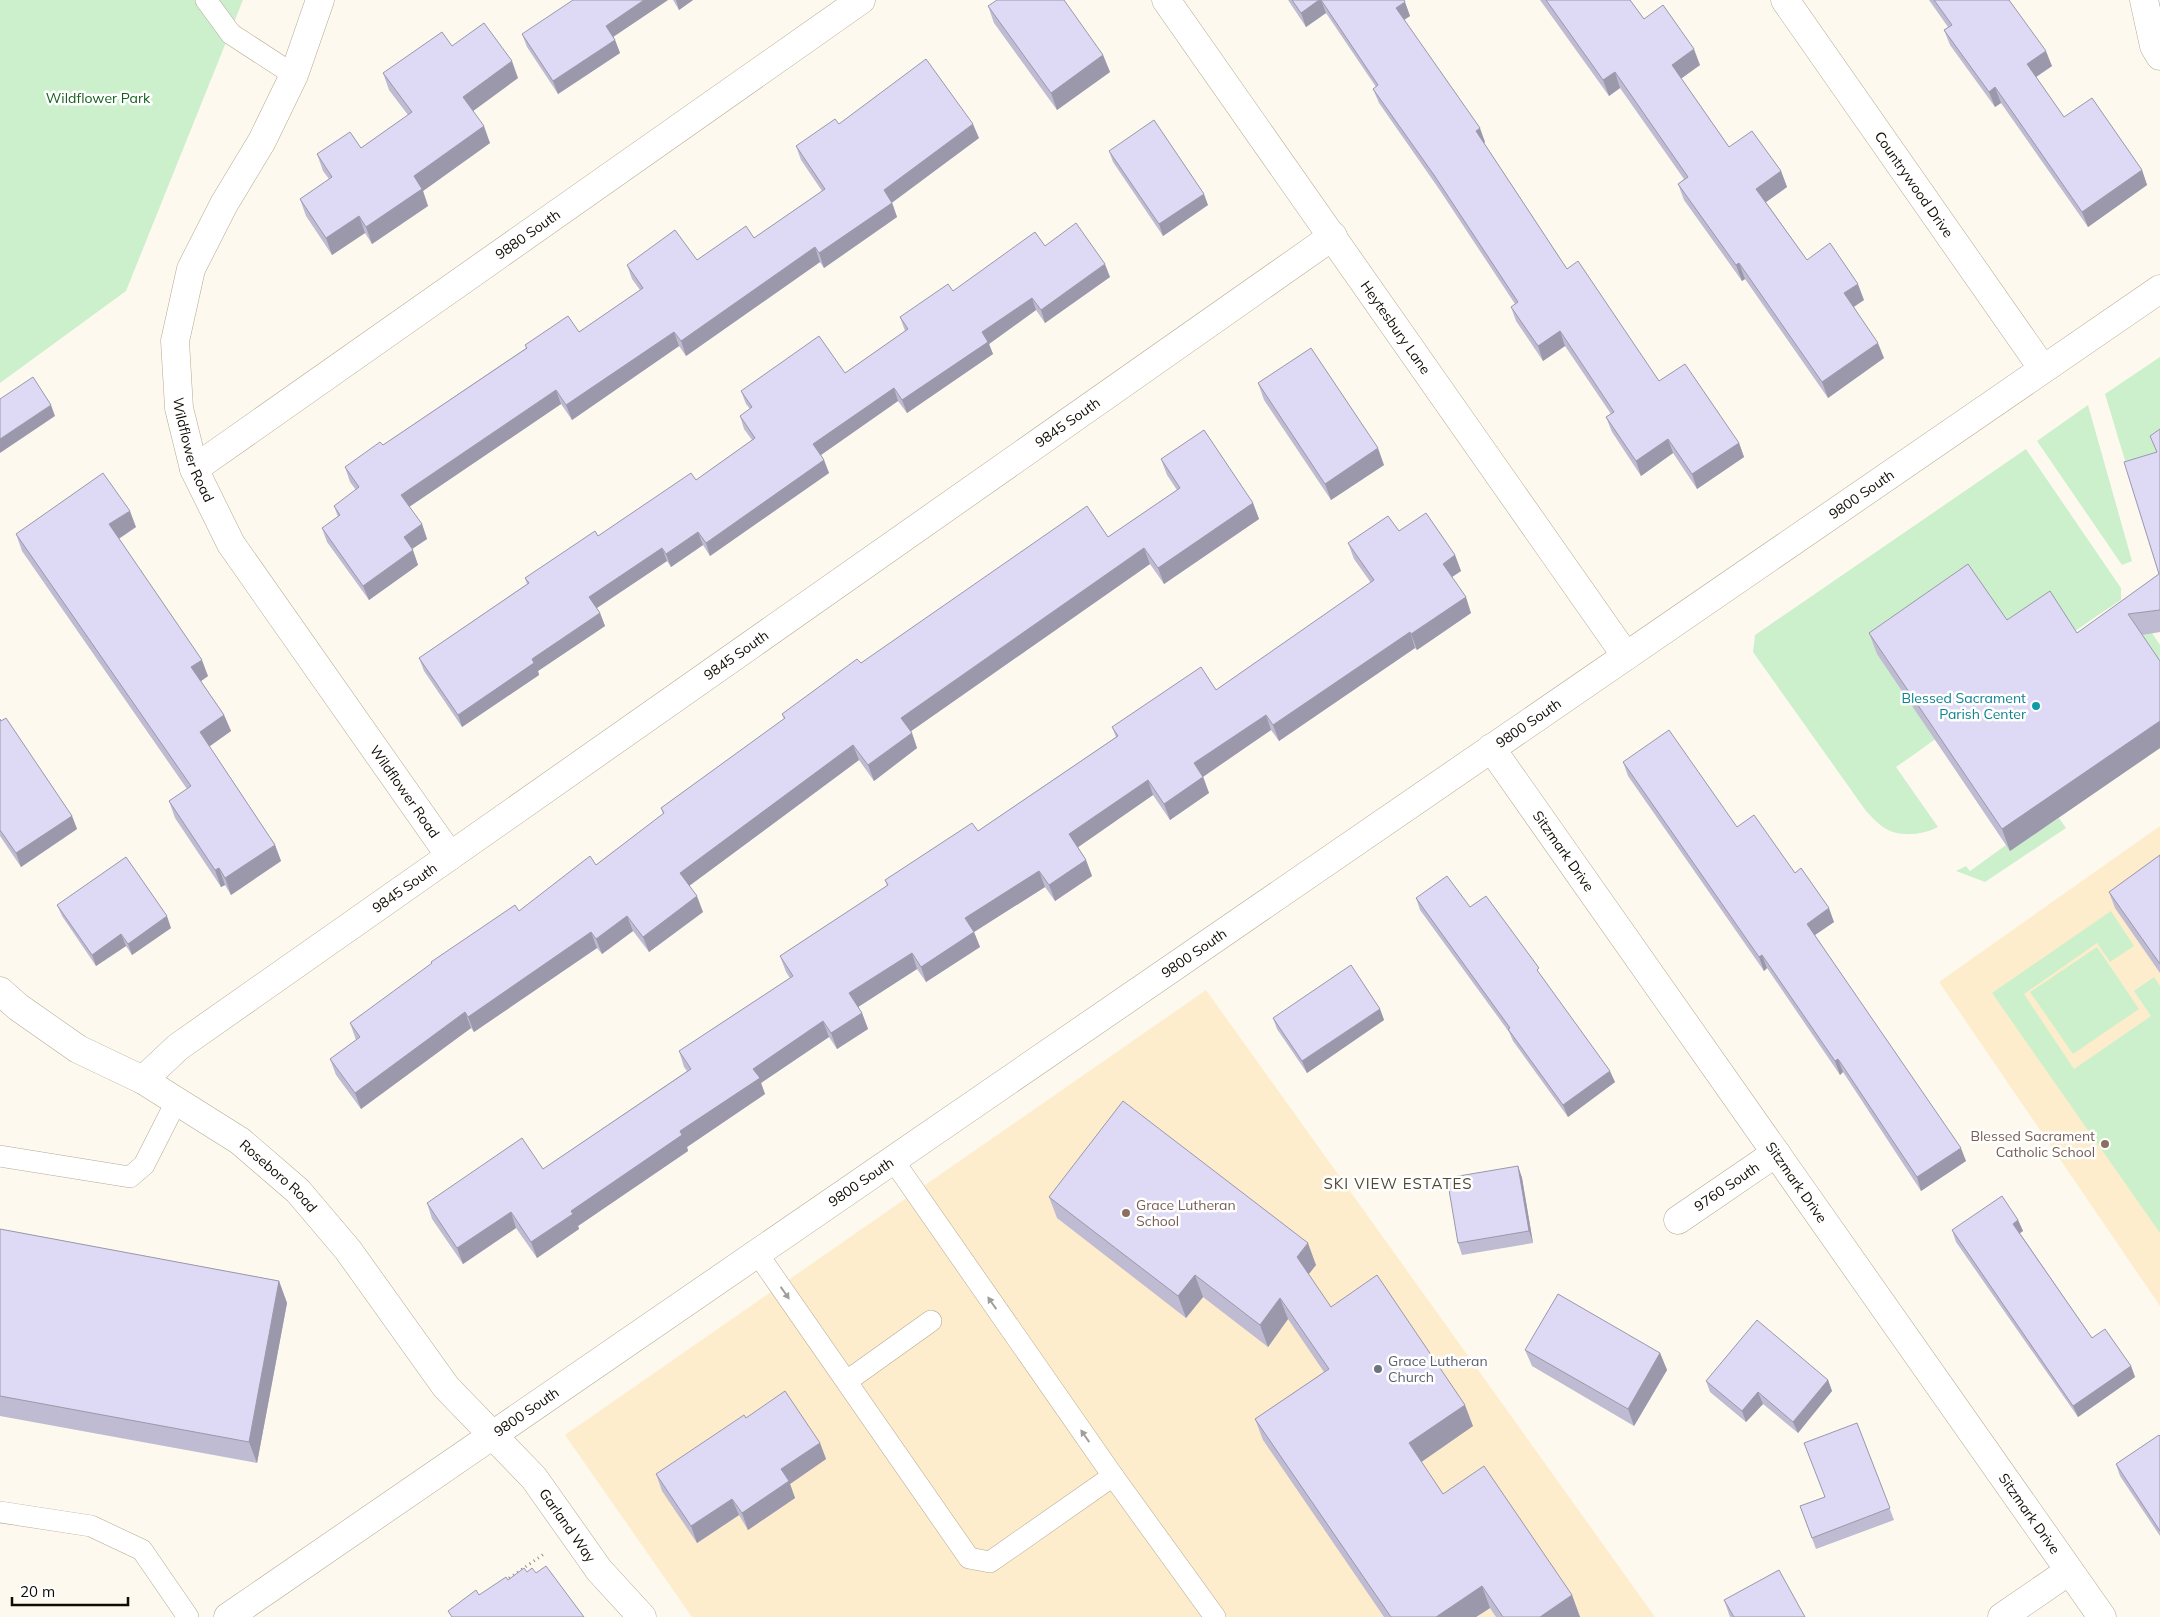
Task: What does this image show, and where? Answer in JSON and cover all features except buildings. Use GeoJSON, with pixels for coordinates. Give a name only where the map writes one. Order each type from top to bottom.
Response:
{"type":"FeatureCollection","features":[{"type":"Feature","properties":{"kind":"street","name":"Wildflower Road"},"geometry":{"type":"LineString","coordinates":[[320,0],[294,75],[262,141],[224,204],[191,269],[174,341],[179,408],[194,469],[232,544],[450,856]]}},
{"type":"Feature","properties":{"kind":"street","name":"9880 South"},"geometry":{"type":"LineString","coordinates":[[194,469],[862,0]]}},
{"type":"Feature","properties":{"kind":"street","name":"Heytesbury Lane"},"geometry":{"type":"LineString","coordinates":[[1166,0],[1626,656]]}},
{"type":"Feature","properties":{"kind":"street","name":"Countrywood Drive"},"geometry":{"type":"LineString","coordinates":[[1786,0],[2043,369]]}},
{"type":"Feature","properties":{"kind":"street"},"geometry":{"type":"LineString","coordinates":[[2144,0],[2154,46],[2160,56]]}},
{"type":"Feature","properties":{"kind":"street","name":"9845 South"},"geometry":{"type":"LineString","coordinates":[[142,1080],[178,1047],[1333,236]]}},
{"type":"Feature","properties":{"kind":"street","name":"9800 South"},"geometry":{"type":"LineString","coordinates":[[228,1617],[2160,289]]}},
{"type":"Feature","properties":{"kind":"street","name":"Sitzmark Drive"},"geometry":{"type":"LineString","coordinates":[[1491,748],[2102,1617]]}},
{"type":"Feature","properties":{"kind":"street","name":"Roseboro Road"},"geometry":{"type":"LineString","coordinates":[[0,991],[18,1007],[78,1049],[142,1080],[177,1100],[240,1141],[298,1191],[348,1250],[446,1386],[492,1435]]}},
{"type":"Feature","properties":{"kind":"street","name":"9760 South"},"geometry":{"type":"LineString","coordinates":[[1678,1220],[1776,1153]]}},
{"type":"Feature","properties":{"kind":"street","name":"Garland Way"},"geometry":{"type":"LineString","coordinates":[[492,1435],[534,1478],[599,1570],[642,1617]]}},
{"type":"Feature","properties":{"kind":"street"},"geometry":{"type":"LineString","coordinates":[[2002,1617],[2069,1571]]}},
{"type":"Feature","properties":{"kind":"lane"},"geometry":{"type":"LineString","coordinates":[[206,0],[231,34],[294,75]]}},
{"type":"Feature","properties":{"kind":"lane"},"geometry":{"type":"LineString","coordinates":[[0,1156],[130,1176],[144,1165],[177,1100]]}},
{"type":"Feature","properties":{"kind":"lane"},"geometry":{"type":"LineString","coordinates":[[893,1160],[1112,1476],[1215,1617]]}},
{"type":"Feature","properties":{"kind":"lane"},"geometry":{"type":"LineString","coordinates":[[757,1253],[969,1558],[990,1562],[1112,1476]]}},
{"type":"Feature","properties":{"kind":"lane"},"geometry":{"type":"LineString","coordinates":[[846,1381],[931,1320]]}},
{"type":"Feature","properties":{"kind":"lane"},"geometry":{"type":"LineString","coordinates":[[0,1512],[91,1526],[142,1550],[188,1617]]}},
{"type":"Feature","properties":{"kind":"path"},"geometry":{"type":"LineString","coordinates":[[504,1582],[544,1554]]}},
{"type":"Feature","properties":{"kind":"shaded area","name":"Blessed Sacrament Catholic School"},"geometry":{"type":"Polygon","coordinates":[[[2160,826],[2160,1306],[1939,982],[2160,826]]]}},
{"type":"Feature","properties":{"kind":"shaded area","name":"Grace Lutheran School"},"geometry":{"type":"Polygon","coordinates":[[[1206,990],[1655,1617],[692,1617],[565,1435],[1206,990]]]}},
{"type":"Feature","properties":{"kind":"green space","name":"Wildflower Park"},"geometry":{"type":"Polygon","coordinates":[[[0,0],[243,0],[126,291],[0,383],[0,0]]]}},
{"type":"Feature","properties":{"kind":"green space"},"geometry":{"type":"Polygon","coordinates":[[[2160,357],[2160,456],[2132,484],[2105,394],[2160,357]]]}},
{"type":"Feature","properties":{"kind":"green space"},"geometry":{"type":"Polygon","coordinates":[[[2088,405],[2132,561],[2122,565],[2037,441],[2088,405]]]}},
{"type":"Feature","properties":{"kind":"green space"},"geometry":{"type":"Polygon","coordinates":[[[2026,449],[2121,588],[2121,600],[2063,640],[1953,726],[1896,767],[1938,827],[1918,833],[1896,833],[1883,827],[1866,811],[1753,652],[1755,635],[2026,449]]]}},
{"type":"Feature","properties":{"kind":"green space"},"geometry":{"type":"Polygon","coordinates":[[[2130,619],[2144,621],[2160,645],[2160,661],[2149,655],[2130,619]]]}},
{"type":"Feature","properties":{"kind":"green space"},"geometry":{"type":"Polygon","coordinates":[[[2059,818],[2066,828],[1985,882],[1956,871],[1966,866],[1970,871],[2006,845],[2010,850],[2059,818]]]}},
{"type":"Feature","properties":{"kind":"green space"},"geometry":{"type":"Polygon","coordinates":[[[2111,911],[2134,946],[2110,962],[2097,943],[2024,994],[2074,1069],[2151,1016],[2134,991],[2154,977],[2160,986],[2160,1233],[1992,993],[2111,911]]]}},
{"type":"Feature","properties":{"kind":"green space"},"geometry":{"type":"Polygon","coordinates":[[[2097,947],[2139,1009],[2073,1054],[2030,992],[2097,947]]]}},
{"type":"Feature","properties":{"kind":"place","name":"Blessed Sacrament Parish Center"},"geometry":{"type":"Point","coordinates":[2036,706]}},
{"type":"Feature","properties":{"kind":"place","name":"Blessed Sacrament Catholic School"},"geometry":{"type":"Point","coordinates":[2105,1144]}},
{"type":"Feature","properties":{"kind":"place","name":"Grace Lutheran School"},"geometry":{"type":"Point","coordinates":[1126,1213]}},
{"type":"Feature","properties":{"kind":"place","name":"Grace Lutheran Church"},"geometry":{"type":"Point","coordinates":[1378,1369]}},
{"type":"Feature","properties":{"kind":"district","name":"SKI VIEW ESTATES"},"geometry":{"type":"Point","coordinates":[1398,1184]}}]}
